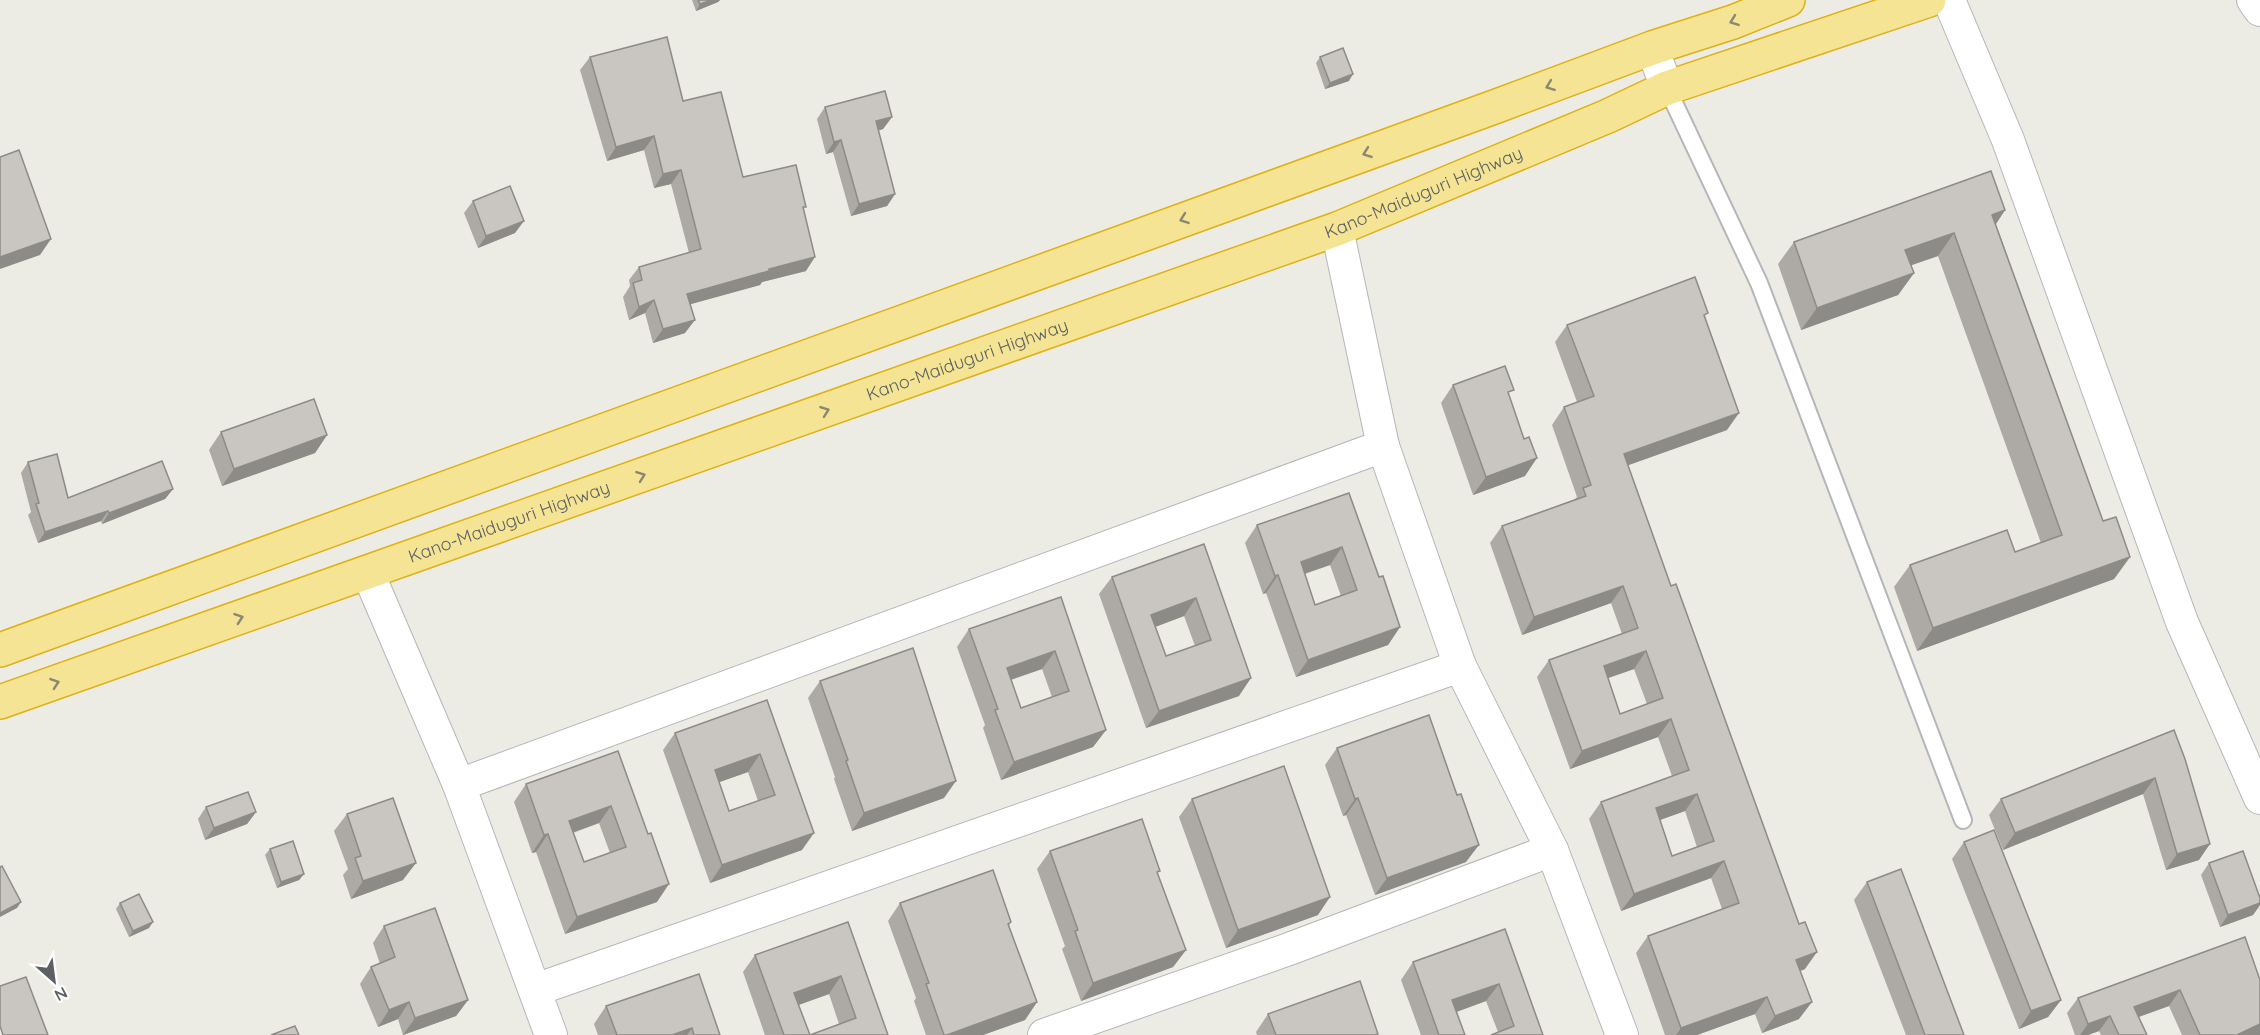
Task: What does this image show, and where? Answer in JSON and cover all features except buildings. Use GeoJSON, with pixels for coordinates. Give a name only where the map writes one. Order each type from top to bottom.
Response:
{"type":"FeatureCollection","features":[{"type":"Feature","properties":{"kind":"highway"},"geometry":{"type":"LineString","coordinates":[[0,650],[1652,48],[1733,22],[1788,0]]}},
{"type":"Feature","properties":{"kind":"highway","name":"Kano-Maiduguri Highway"},"geometry":{"type":"LineString","coordinates":[[0,702],[1336,230],[1608,116],[1667,88],[1929,0]]}},
{"type":"Feature","properties":{"kind":"street"},"geometry":{"type":"LineString","coordinates":[[1949,0],[2008,140],[2182,622],[2260,798]]}},
{"type":"Feature","properties":{"kind":"street"},"geometry":{"type":"LineString","coordinates":[[2253,0],[2260,10]]}},
{"type":"Feature","properties":{"kind":"street"},"geometry":{"type":"LineString","coordinates":[[1652,48],[1667,88]]}},
{"type":"Feature","properties":{"kind":"street"},"geometry":{"type":"LineString","coordinates":[[1336,230],[1383,446],[1460,666],[1552,850],[1622,1035]]}},
{"type":"Feature","properties":{"kind":"street"},"geometry":{"type":"LineString","coordinates":[[459,785],[1383,446]]}},
{"type":"Feature","properties":{"kind":"street"},"geometry":{"type":"LineString","coordinates":[[368,573],[459,785],[551,1035]]}},
{"type":"Feature","properties":{"kind":"street"},"geometry":{"type":"LineString","coordinates":[[535,990],[1460,666]]}},
{"type":"Feature","properties":{"kind":"street"},"geometry":{"type":"LineString","coordinates":[[1044,1035],[1289,949],[1552,850]]}},
{"type":"Feature","properties":{"kind":"lane"},"geometry":{"type":"LineString","coordinates":[[1667,88],[1759,283],[1963,820]]}}]}
